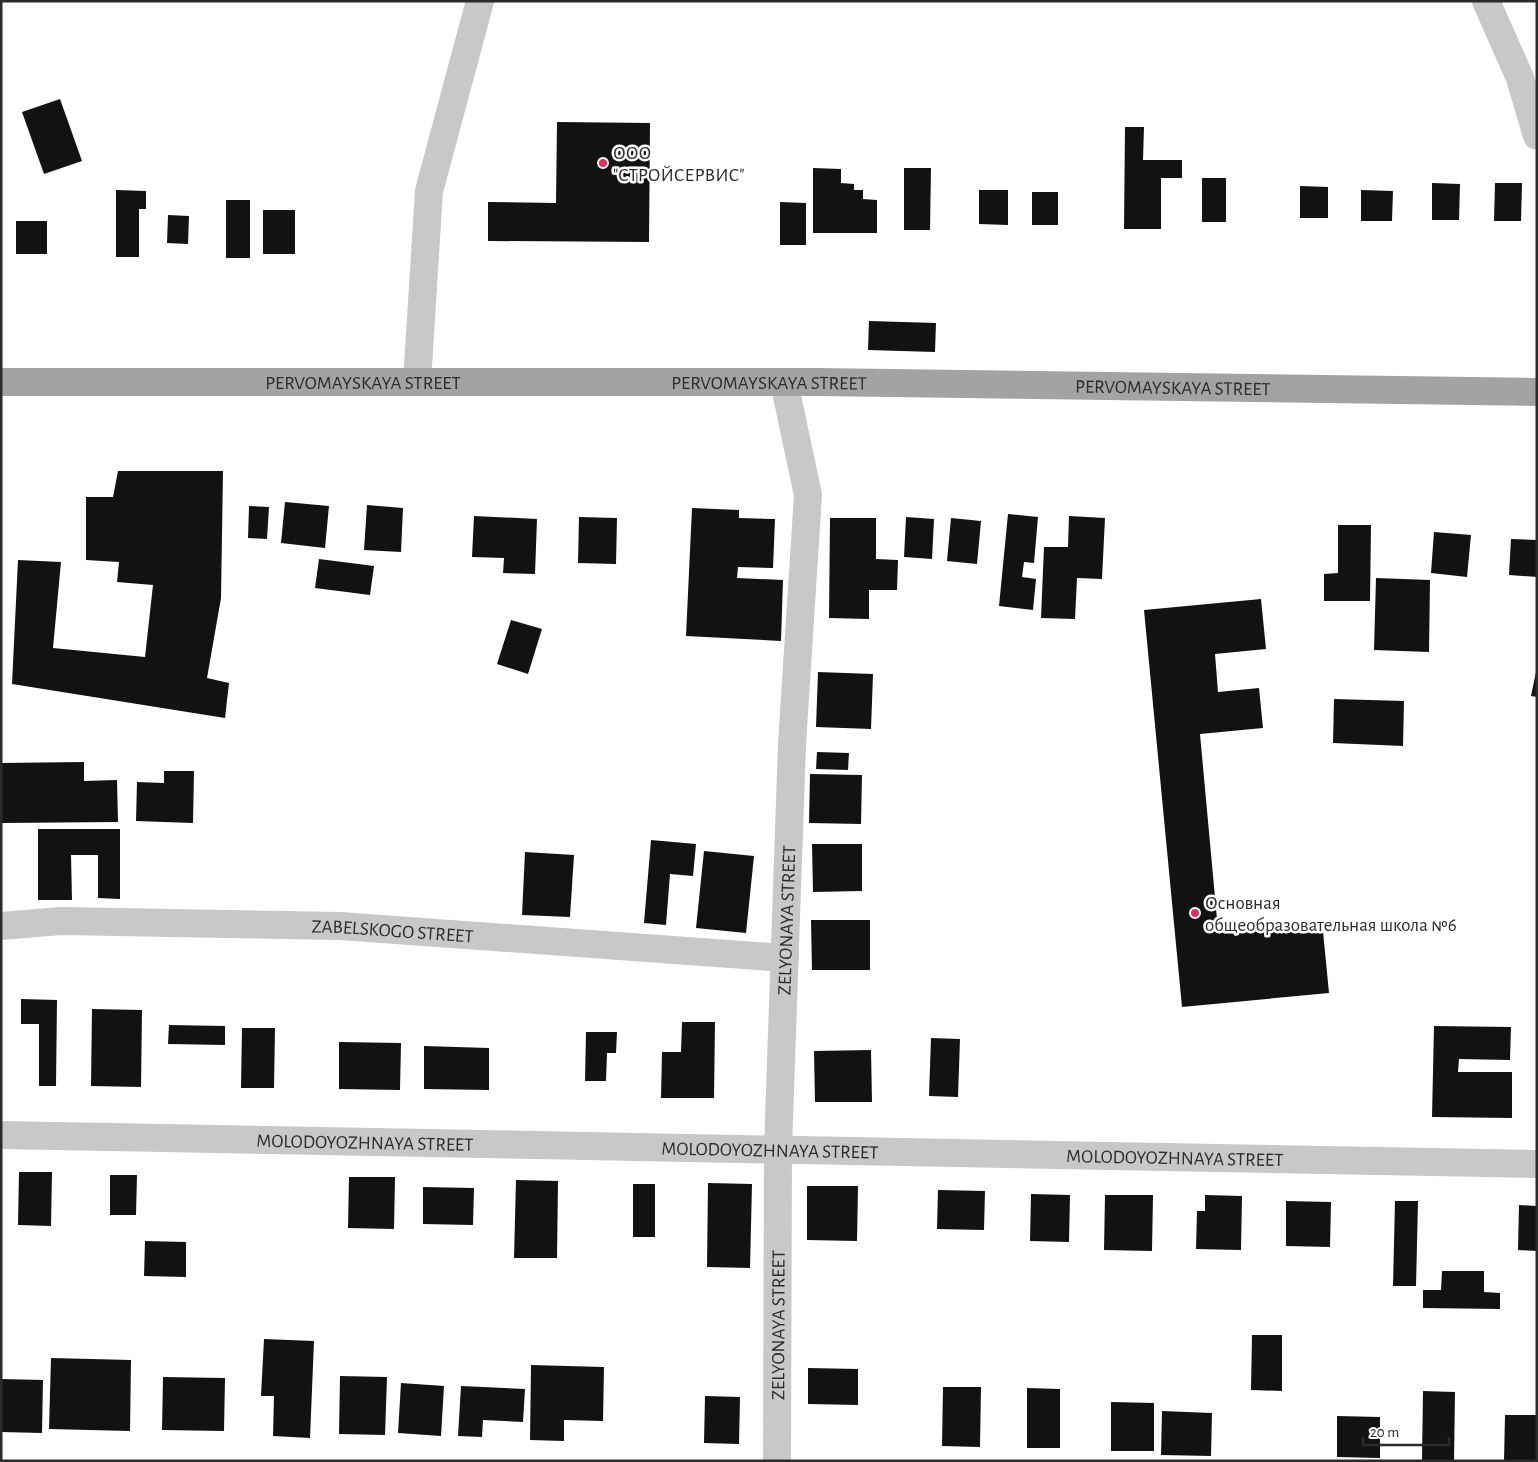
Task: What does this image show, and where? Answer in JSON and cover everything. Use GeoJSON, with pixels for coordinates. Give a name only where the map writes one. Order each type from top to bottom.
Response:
{"type":"FeatureCollection","features":[{"type":"Feature","properties":{"kind":"main road","name":"PERVOMAYSKAYA STREET"},"geometry":{"type":"LineString","coordinates":[[1,382],[784,382],[1537,392]]}},
{"type":"Feature","properties":{"kind":"street"},"geometry":{"type":"LineString","coordinates":[[417,382],[429,191],[480,1]]}},
{"type":"Feature","properties":{"kind":"street"},"geometry":{"type":"LineString","coordinates":[[1486,1],[1520,78],[1537,136]]}},
{"type":"Feature","properties":{"kind":"street","name":"ZELYONAYA STREET"},"geometry":{"type":"LineString","coordinates":[[777,1461],[778,1149],[792,744],[808,495],[784,382]]}},
{"type":"Feature","properties":{"kind":"street","name":"ZABELSKOGO STREET"},"geometry":{"type":"LineString","coordinates":[[1,926],[61,921],[340,926],[785,958]]}},
{"type":"Feature","properties":{"kind":"street","name":"MOLODOYOZHNAYA STREET"},"geometry":{"type":"LineString","coordinates":[[1,1135],[1537,1164]]}},
{"type":"Feature","properties":{"kind":"building"},"geometry":{"type":"Polygon","coordinates":[[[60,99],[82,161],[44,174],[22,112],[60,99]]]}},
{"type":"Feature","properties":{"kind":"building","name":"ООО \"СТРОЙСЕРВИС\""},"geometry":{"type":"Polygon","coordinates":[[[557,122],[650,123],[649,242],[488,241],[488,202],[556,203],[557,122]]]}},
{"type":"Feature","properties":{"kind":"building"},"geometry":{"type":"Polygon","coordinates":[[[1125,127],[1144,127],[1143,160],[1182,160],[1182,178],[1161,178],[1161,229],[1124,229],[1125,127]]]}},
{"type":"Feature","properties":{"kind":"building"},"geometry":{"type":"Polygon","coordinates":[[[813,168],[841,169],[841,183],[854,184],[854,190],[863,190],[863,199],[877,200],[877,233],[813,233],[813,168]]]}},
{"type":"Feature","properties":{"kind":"building"},"geometry":{"type":"Polygon","coordinates":[[[904,168],[931,168],[930,230],[904,230],[904,168]]]}},
{"type":"Feature","properties":{"kind":"building"},"geometry":{"type":"Polygon","coordinates":[[[1202,178],[1226,178],[1226,222],[1202,222],[1202,178]]]}},
{"type":"Feature","properties":{"kind":"building"},"geometry":{"type":"Polygon","coordinates":[[[1432,183],[1460,184],[1459,220],[1432,220],[1432,183]]]}},
{"type":"Feature","properties":{"kind":"building"},"geometry":{"type":"Polygon","coordinates":[[[1495,183],[1522,183],[1521,221],[1494,221],[1495,183]]]}},
{"type":"Feature","properties":{"kind":"building"},"geometry":{"type":"Polygon","coordinates":[[[1300,186],[1328,187],[1328,218],[1300,218],[1300,186]]]}},
{"type":"Feature","properties":{"kind":"building"},"geometry":{"type":"Polygon","coordinates":[[[116,190],[146,191],[146,209],[139,209],[139,257],[116,257],[116,190]]]}},
{"type":"Feature","properties":{"kind":"building"},"geometry":{"type":"Polygon","coordinates":[[[979,190],[1008,190],[1008,225],[979,224],[979,190]]]}},
{"type":"Feature","properties":{"kind":"building"},"geometry":{"type":"Polygon","coordinates":[[[1361,190],[1393,191],[1392,221],[1361,221],[1361,190]]]}},
{"type":"Feature","properties":{"kind":"building"},"geometry":{"type":"Polygon","coordinates":[[[1032,192],[1058,192],[1058,225],[1032,225],[1032,192]]]}},
{"type":"Feature","properties":{"kind":"building"},"geometry":{"type":"Polygon","coordinates":[[[226,200],[250,200],[250,258],[226,258],[226,200]]]}},
{"type":"Feature","properties":{"kind":"building"},"geometry":{"type":"Polygon","coordinates":[[[780,202],[806,203],[806,245],[780,245],[780,202]]]}},
{"type":"Feature","properties":{"kind":"building"},"geometry":{"type":"Polygon","coordinates":[[[263,210],[295,210],[295,254],[263,254],[263,210]]]}},
{"type":"Feature","properties":{"kind":"building"},"geometry":{"type":"Polygon","coordinates":[[[168,215],[189,216],[188,244],[167,243],[168,215]]]}},
{"type":"Feature","properties":{"kind":"building"},"geometry":{"type":"Polygon","coordinates":[[[16,221],[47,221],[47,254],[16,254],[16,221]]]}},
{"type":"Feature","properties":{"kind":"building"},"geometry":{"type":"Polygon","coordinates":[[[869,321],[936,323],[935,352],[868,350],[869,321]]]}},
{"type":"Feature","properties":{"kind":"building"},"geometry":{"type":"Polygon","coordinates":[[[118,471],[223,471],[221,598],[207,678],[229,683],[225,718],[12,684],[18,560],[61,562],[53,648],[145,657],[153,585],[117,582],[119,562],[86,560],[86,497],[113,497],[118,471]]]}},
{"type":"Feature","properties":{"kind":"building"},"geometry":{"type":"Polygon","coordinates":[[[285,502],[329,506],[325,548],[281,543],[285,502]]]}},
{"type":"Feature","properties":{"kind":"building"},"geometry":{"type":"Polygon","coordinates":[[[367,505],[403,508],[401,552],[364,550],[367,505]]]}},
{"type":"Feature","properties":{"kind":"building"},"geometry":{"type":"Polygon","coordinates":[[[249,506],[269,507],[267,539],[248,538],[249,506]]]}},
{"type":"Feature","properties":{"kind":"building"},"geometry":{"type":"Polygon","coordinates":[[[692,508],[739,510],[739,518],[775,519],[773,568],[738,567],[737,578],[783,580],[781,641],[686,636],[692,508]]]}},
{"type":"Feature","properties":{"kind":"building"},"geometry":{"type":"Polygon","coordinates":[[[1008,514],[1038,517],[1034,563],[1024,562],[1022,577],[1036,579],[1033,610],[999,606],[1008,514]]]}},
{"type":"Feature","properties":{"kind":"building"},"geometry":{"type":"Polygon","coordinates":[[[474,516],[537,519],[535,574],[503,573],[504,558],[472,557],[474,516]]]}},
{"type":"Feature","properties":{"kind":"building"},"geometry":{"type":"Polygon","coordinates":[[[1069,516],[1105,518],[1102,579],[1077,578],[1075,619],[1041,618],[1044,547],[1068,547],[1069,516]]]}},
{"type":"Feature","properties":{"kind":"building"},"geometry":{"type":"Polygon","coordinates":[[[579,517],[617,518],[616,564],[578,563],[579,517]]]}},
{"type":"Feature","properties":{"kind":"building"},"geometry":{"type":"Polygon","coordinates":[[[906,517],[934,519],[932,559],[904,557],[906,517]]]}},
{"type":"Feature","properties":{"kind":"building"},"geometry":{"type":"Polygon","coordinates":[[[830,518],[876,518],[876,559],[898,560],[897,590],[869,590],[869,619],[829,618],[830,518]]]}},
{"type":"Feature","properties":{"kind":"building"},"geometry":{"type":"Polygon","coordinates":[[[951,518],[981,521],[977,564],[947,561],[951,518]]]}},
{"type":"Feature","properties":{"kind":"building"},"geometry":{"type":"Polygon","coordinates":[[[1338,525],[1371,525],[1370,601],[1324,601],[1324,574],[1338,573],[1338,525]]]}},
{"type":"Feature","properties":{"kind":"building"},"geometry":{"type":"Polygon","coordinates":[[[1434,532],[1471,535],[1467,577],[1431,573],[1434,532]]]}},
{"type":"Feature","properties":{"kind":"building"},"geometry":{"type":"Polygon","coordinates":[[[1511,539],[1537,540],[1537,577],[1509,575],[1511,539]]]}},
{"type":"Feature","properties":{"kind":"building"},"geometry":{"type":"Polygon","coordinates":[[[319,559],[374,566],[370,595],[315,588],[319,559]]]}},
{"type":"Feature","properties":{"kind":"building"},"geometry":{"type":"Polygon","coordinates":[[[1376,578],[1430,580],[1429,652],[1374,650],[1376,578]]]}},
{"type":"Feature","properties":{"kind":"building"},"geometry":{"type":"Polygon","coordinates":[[[1261,599],[1266,649],[1215,654],[1218,692],[1259,688],[1263,728],[1200,734],[1218,930],[1322,921],[1329,993],[1182,1007],[1144,610],[1261,599]]]}},
{"type":"Feature","properties":{"kind":"building"},"geometry":{"type":"Polygon","coordinates":[[[511,620],[542,629],[528,674],[497,664],[511,620]]]}},
{"type":"Feature","properties":{"kind":"building"},"geometry":{"type":"Polygon","coordinates":[[[818,672],[873,674],[871,729],[816,727],[818,672]]]}},
{"type":"Feature","properties":{"kind":"building"},"geometry":{"type":"Polygon","coordinates":[[[1537,672],[1537,697],[1531,696],[1537,672]]]}},
{"type":"Feature","properties":{"kind":"building"},"geometry":{"type":"Polygon","coordinates":[[[1334,699],[1404,701],[1403,746],[1333,743],[1334,699]]]}},
{"type":"Feature","properties":{"kind":"building"},"geometry":{"type":"Polygon","coordinates":[[[817,752],[849,753],[848,770],[816,769],[817,752]]]}},
{"type":"Feature","properties":{"kind":"building"},"geometry":{"type":"Polygon","coordinates":[[[84,762],[84,781],[117,780],[118,822],[1,823],[1,763],[84,762]]]}},
{"type":"Feature","properties":{"kind":"building"},"geometry":{"type":"Polygon","coordinates":[[[164,771],[194,771],[193,823],[136,821],[137,782],[164,783],[164,771]]]}},
{"type":"Feature","properties":{"kind":"building"},"geometry":{"type":"Polygon","coordinates":[[[810,774],[862,775],[861,824],[809,823],[810,774]]]}},
{"type":"Feature","properties":{"kind":"building"},"geometry":{"type":"Polygon","coordinates":[[[38,829],[120,829],[120,899],[98,898],[98,855],[71,855],[72,900],[38,900],[38,829]]]}},
{"type":"Feature","properties":{"kind":"building"},"geometry":{"type":"Polygon","coordinates":[[[651,840],[696,844],[693,876],[670,874],[666,925],[644,923],[651,840]]]}},
{"type":"Feature","properties":{"kind":"building"},"geometry":{"type":"Polygon","coordinates":[[[812,844],[862,844],[862,891],[813,892],[812,844]]]}},
{"type":"Feature","properties":{"kind":"building"},"geometry":{"type":"Polygon","coordinates":[[[704,851],[754,856],[746,933],[696,928],[704,851]]]}},
{"type":"Feature","properties":{"kind":"building"},"geometry":{"type":"Polygon","coordinates":[[[525,852],[574,855],[570,917],[522,915],[525,852]]]}},
{"type":"Feature","properties":{"kind":"building"},"geometry":{"type":"Polygon","coordinates":[[[811,920],[870,920],[870,970],[812,970],[811,920]]]}},
{"type":"Feature","properties":{"kind":"building"},"geometry":{"type":"Polygon","coordinates":[[[21,999],[57,1000],[56,1086],[39,1086],[39,1024],[21,1024],[21,999]]]}},
{"type":"Feature","properties":{"kind":"building"},"geometry":{"type":"Polygon","coordinates":[[[92,1009],[142,1010],[141,1087],[91,1086],[92,1009]]]}},
{"type":"Feature","properties":{"kind":"building"},"geometry":{"type":"Polygon","coordinates":[[[682,1022],[715,1022],[714,1098],[661,1098],[662,1052],[681,1052],[682,1022]]]}},
{"type":"Feature","properties":{"kind":"building"},"geometry":{"type":"Polygon","coordinates":[[[169,1025],[225,1026],[225,1045],[168,1044],[169,1025]]]}},
{"type":"Feature","properties":{"kind":"building"},"geometry":{"type":"Polygon","coordinates":[[[1434,1026],[1511,1027],[1510,1060],[1459,1059],[1458,1072],[1512,1072],[1512,1118],[1432,1117],[1434,1026]]]}},
{"type":"Feature","properties":{"kind":"building"},"geometry":{"type":"Polygon","coordinates":[[[242,1028],[275,1028],[274,1088],[241,1088],[242,1028]]]}},
{"type":"Feature","properties":{"kind":"building"},"geometry":{"type":"Polygon","coordinates":[[[586,1032],[617,1032],[616,1053],[607,1053],[606,1081],[585,1081],[586,1032]]]}},
{"type":"Feature","properties":{"kind":"building"},"geometry":{"type":"Polygon","coordinates":[[[931,1038],[960,1039],[958,1097],[929,1096],[931,1038]]]}},
{"type":"Feature","properties":{"kind":"building"},"geometry":{"type":"Polygon","coordinates":[[[339,1042],[401,1043],[400,1090],[339,1089],[339,1042]]]}},
{"type":"Feature","properties":{"kind":"building"},"geometry":{"type":"Polygon","coordinates":[[[424,1046],[489,1048],[489,1090],[424,1089],[424,1046]]]}},
{"type":"Feature","properties":{"kind":"building"},"geometry":{"type":"Polygon","coordinates":[[[871,1050],[872,1102],[815,1102],[814,1051],[871,1050]]]}},
{"type":"Feature","properties":{"kind":"building"},"geometry":{"type":"Polygon","coordinates":[[[19,1172],[52,1172],[51,1226],[18,1225],[19,1172]]]}},
{"type":"Feature","properties":{"kind":"building"},"geometry":{"type":"Polygon","coordinates":[[[110,1175],[137,1175],[136,1215],[110,1215],[110,1175]]]}},
{"type":"Feature","properties":{"kind":"building"},"geometry":{"type":"Polygon","coordinates":[[[349,1177],[395,1177],[394,1229],[348,1228],[349,1177]]]}},
{"type":"Feature","properties":{"kind":"building"},"geometry":{"type":"Polygon","coordinates":[[[516,1180],[558,1181],[557,1258],[514,1258],[516,1180]]]}},
{"type":"Feature","properties":{"kind":"building"},"geometry":{"type":"Polygon","coordinates":[[[708,1183],[752,1184],[750,1268],[707,1267],[708,1183]]]}},
{"type":"Feature","properties":{"kind":"building"},"geometry":{"type":"Polygon","coordinates":[[[633,1184],[655,1184],[655,1237],[633,1237],[633,1184]]]}},
{"type":"Feature","properties":{"kind":"building"},"geometry":{"type":"Polygon","coordinates":[[[807,1186],[858,1186],[857,1241],[807,1240],[807,1186]]]}},
{"type":"Feature","properties":{"kind":"building"},"geometry":{"type":"Polygon","coordinates":[[[423,1187],[474,1188],[473,1225],[423,1224],[423,1187]]]}},
{"type":"Feature","properties":{"kind":"building"},"geometry":{"type":"Polygon","coordinates":[[[938,1190],[985,1191],[984,1230],[937,1229],[938,1190]]]}},
{"type":"Feature","properties":{"kind":"building"},"geometry":{"type":"Polygon","coordinates":[[[1031,1194],[1070,1195],[1069,1242],[1030,1241],[1031,1194]]]}},
{"type":"Feature","properties":{"kind":"building"},"geometry":{"type":"Polygon","coordinates":[[[1105,1195],[1153,1195],[1152,1251],[1104,1250],[1105,1195]]]}},
{"type":"Feature","properties":{"kind":"building"},"geometry":{"type":"Polygon","coordinates":[[[1205,1195],[1242,1196],[1241,1250],[1196,1249],[1197,1211],[1205,1211],[1205,1195]]]}},
{"type":"Feature","properties":{"kind":"building"},"geometry":{"type":"Polygon","coordinates":[[[1286,1201],[1331,1202],[1330,1247],[1286,1246],[1286,1201]]]}},
{"type":"Feature","properties":{"kind":"building"},"geometry":{"type":"Polygon","coordinates":[[[1395,1201],[1418,1201],[1416,1286],[1393,1286],[1395,1201]]]}},
{"type":"Feature","properties":{"kind":"building"},"geometry":{"type":"Polygon","coordinates":[[[1519,1205],[1537,1206],[1537,1251],[1518,1250],[1519,1205]]]}},
{"type":"Feature","properties":{"kind":"building"},"geometry":{"type":"Polygon","coordinates":[[[145,1241],[186,1242],[186,1277],[144,1276],[145,1241]]]}},
{"type":"Feature","properties":{"kind":"building"},"geometry":{"type":"Polygon","coordinates":[[[1442,1271],[1484,1271],[1484,1292],[1500,1293],[1500,1309],[1423,1308],[1423,1290],[1441,1290],[1442,1271]]]}},
{"type":"Feature","properties":{"kind":"building"},"geometry":{"type":"Polygon","coordinates":[[[1252,1335],[1282,1335],[1282,1391],[1251,1390],[1252,1335]]]}},
{"type":"Feature","properties":{"kind":"building"},"geometry":{"type":"Polygon","coordinates":[[[264,1339],[314,1341],[310,1438],[273,1436],[274,1396],[261,1396],[264,1339]]]}},
{"type":"Feature","properties":{"kind":"building"},"geometry":{"type":"Polygon","coordinates":[[[51,1358],[131,1360],[130,1431],[49,1429],[51,1358]]]}},
{"type":"Feature","properties":{"kind":"building"},"geometry":{"type":"Polygon","coordinates":[[[531,1365],[604,1367],[603,1421],[564,1420],[564,1441],[530,1440],[531,1365]]]}},
{"type":"Feature","properties":{"kind":"building"},"geometry":{"type":"Polygon","coordinates":[[[808,1368],[858,1369],[858,1405],[808,1404],[808,1368]]]}},
{"type":"Feature","properties":{"kind":"building"},"geometry":{"type":"Polygon","coordinates":[[[340,1376],[387,1377],[385,1435],[339,1434],[340,1376]]]}},
{"type":"Feature","properties":{"kind":"building"},"geometry":{"type":"Polygon","coordinates":[[[163,1377],[225,1378],[224,1431],[162,1430],[163,1377]]]}},
{"type":"Feature","properties":{"kind":"building"},"geometry":{"type":"Polygon","coordinates":[[[1,1379],[43,1380],[42,1433],[1,1432],[1,1379]]]}},
{"type":"Feature","properties":{"kind":"building"},"geometry":{"type":"Polygon","coordinates":[[[401,1383],[444,1386],[441,1436],[398,1433],[401,1383]]]}},
{"type":"Feature","properties":{"kind":"building"},"geometry":{"type":"Polygon","coordinates":[[[461,1386],[525,1389],[523,1422],[483,1420],[482,1437],[458,1436],[461,1386]]]}},
{"type":"Feature","properties":{"kind":"building"},"geometry":{"type":"Polygon","coordinates":[[[943,1387],[981,1387],[980,1447],[942,1446],[943,1387]]]}},
{"type":"Feature","properties":{"kind":"building"},"geometry":{"type":"Polygon","coordinates":[[[1027,1388],[1060,1389],[1060,1448],[1027,1448],[1027,1388]]]}},
{"type":"Feature","properties":{"kind":"building"},"geometry":{"type":"Polygon","coordinates":[[[1423,1391],[1455,1392],[1454,1461],[1422,1461],[1423,1391]]]}},
{"type":"Feature","properties":{"kind":"building"},"geometry":{"type":"Polygon","coordinates":[[[705,1396],[740,1397],[739,1444],[704,1443],[705,1396]]]}},
{"type":"Feature","properties":{"kind":"building"},"geometry":{"type":"Polygon","coordinates":[[[1111,1402],[1154,1403],[1154,1451],[1111,1451],[1111,1402]]]}},
{"type":"Feature","properties":{"kind":"building"},"geometry":{"type":"Polygon","coordinates":[[[1162,1411],[1212,1413],[1211,1456],[1161,1455],[1162,1411]]]}},
{"type":"Feature","properties":{"kind":"building"},"geometry":{"type":"Polygon","coordinates":[[[1505,1415],[1537,1415],[1537,1461],[1504,1461],[1505,1415]]]}},
{"type":"Feature","properties":{"kind":"building"},"geometry":{"type":"Polygon","coordinates":[[[1337,1416],[1380,1417],[1380,1458],[1337,1457],[1337,1416]]]}},
{"type":"Feature","properties":{"kind":"place","name":"ООО \"СТРОЙСЕРВИС\""},"geometry":{"type":"Point","coordinates":[603,163]}},
{"type":"Feature","properties":{"kind":"place","name":"Основная общеобразовательная школа №6"},"geometry":{"type":"Point","coordinates":[1195,913]}}]}
